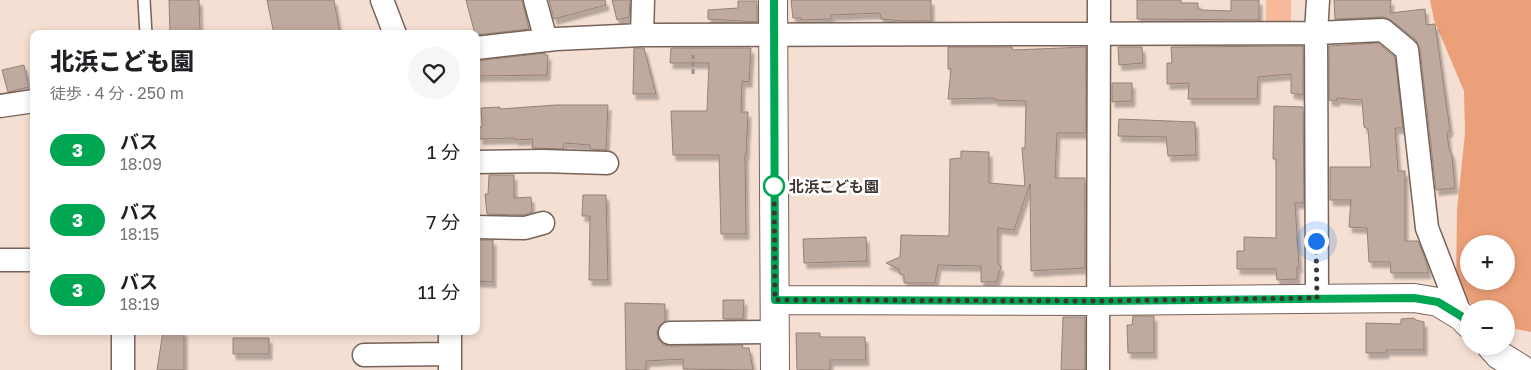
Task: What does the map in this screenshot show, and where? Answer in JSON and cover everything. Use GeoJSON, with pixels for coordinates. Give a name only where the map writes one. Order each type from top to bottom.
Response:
{"type":"FeatureCollection","features":[{"type":"Feature","properties":{"kind":"street"},"geometry":{"type":"LineString","coordinates":[[382,0],[393,30]]}},
{"type":"Feature","properties":{"kind":"street"},"geometry":{"type":"LineString","coordinates":[[535,0],[546,40]]}},
{"type":"Feature","properties":{"kind":"street"},"geometry":{"type":"LineString","coordinates":[[642,35],[643,0]]}},
{"type":"Feature","properties":{"kind":"street"},"geometry":{"type":"LineString","coordinates":[[774,0],[775,370]]}},
{"type":"Feature","properties":{"kind":"street"},"geometry":{"type":"LineString","coordinates":[[1098,370],[1099,0]]}},
{"type":"Feature","properties":{"kind":"street"},"geometry":{"type":"LineString","coordinates":[[1317,298],[1316,33],[1318,0]]}},
{"type":"Feature","properties":{"kind":"street"},"geometry":{"type":"LineString","coordinates":[[480,48],[546,40],[642,35],[1316,33],[1383,30],[1407,50],[1427,228],[1460,308]]}},
{"type":"Feature","properties":{"kind":"street"},"geometry":{"type":"LineString","coordinates":[[0,106],[30,102]]}},
{"type":"Feature","properties":{"kind":"street"},"geometry":{"type":"LineString","coordinates":[[480,162],[607,163]]}},
{"type":"Feature","properties":{"kind":"street"},"geometry":{"type":"LineString","coordinates":[[480,227],[525,228],[543,222]]}},
{"type":"Feature","properties":{"kind":"street"},"geometry":{"type":"LineString","coordinates":[[0,260],[30,260]]}},
{"type":"Feature","properties":{"kind":"street"},"geometry":{"type":"LineString","coordinates":[[775,300],[1098,301],[1414,298],[1438,302],[1460,317]]}},
{"type":"Feature","properties":{"kind":"street"},"geometry":{"type":"LineString","coordinates":[[670,333],[775,332]]}},
{"type":"Feature","properties":{"kind":"street"},"geometry":{"type":"LineString","coordinates":[[123,335],[123,370]]}},
{"type":"Feature","properties":{"kind":"street"},"geometry":{"type":"LineString","coordinates":[[364,355],[450,362],[450,335]]}},
{"type":"Feature","properties":{"kind":"street"},"geometry":{"type":"LineString","coordinates":[[1499,355],[1523,370]]}},
{"type":"Feature","properties":{"kind":"lane"},"geometry":{"type":"LineString","coordinates":[[144,0],[146,30]]}},
{"type":"Feature","properties":{"kind":"shaded area"},"geometry":{"type":"Polygon","coordinates":[[[1266,0],[1291,0],[1291,25],[1266,26],[1266,0]]]}},
{"type":"Feature","properties":{"kind":"shaded area"},"geometry":{"type":"Polygon","coordinates":[[[1430,0],[1531,0],[1531,332],[1515,329],[1515,300],[1468,300],[1461,290],[1515,290],[1515,235],[1460,235],[1460,289],[1456,284],[1457,210],[1465,133],[1464,91],[1434,20],[1430,0]]]}},
{"type":"Feature","properties":{"kind":"building"},"geometry":{"type":"Polygon","coordinates":[[[169,0],[199,0],[200,30],[170,30],[169,0]]]}},
{"type":"Feature","properties":{"kind":"building"},"geometry":{"type":"Polygon","coordinates":[[[267,0],[334,0],[339,30],[273,30],[267,0]]]}},
{"type":"Feature","properties":{"kind":"building"},"geometry":{"type":"Polygon","coordinates":[[[466,0],[522,0],[529,29],[480,35],[480,30],[474,30],[466,0]]]}},
{"type":"Feature","properties":{"kind":"building"},"geometry":{"type":"Polygon","coordinates":[[[549,0],[605,0],[606,5],[554,19],[549,0]]]}},
{"type":"Feature","properties":{"kind":"building"},"geometry":{"type":"Polygon","coordinates":[[[612,0],[630,0],[629,17],[617,20],[612,0]]]}},
{"type":"Feature","properties":{"kind":"building"},"geometry":{"type":"Polygon","coordinates":[[[791,0],[931,0],[931,21],[881,19],[880,13],[831,15],[831,19],[801,20],[801,18],[793,18],[791,0]]]}},
{"type":"Feature","properties":{"kind":"building"},"geometry":{"type":"Polygon","coordinates":[[[1137,0],[1181,0],[1181,3],[1198,3],[1198,9],[1202,10],[1231,11],[1231,0],[1259,0],[1259,20],[1137,19],[1137,0]]]}},
{"type":"Feature","properties":{"kind":"building"},"geometry":{"type":"Polygon","coordinates":[[[1334,0],[1391,0],[1390,13],[1425,9],[1426,25],[1435,24],[1450,130],[1447,133],[1449,149],[1452,155],[1455,188],[1436,190],[1420,49],[1416,40],[1391,20],[1383,17],[1335,19],[1334,0]]]}},
{"type":"Feature","properties":{"kind":"building"},"geometry":{"type":"Polygon","coordinates":[[[738,1],[757,1],[757,22],[708,19],[708,10],[738,8],[738,1]]]}},
{"type":"Feature","properties":{"kind":"building"},"geometry":{"type":"Polygon","coordinates":[[[1378,43],[1395,57],[1403,128],[1395,128],[1398,171],[1405,171],[1405,241],[1418,241],[1428,267],[1428,273],[1391,273],[1390,262],[1369,262],[1367,228],[1349,227],[1351,200],[1330,200],[1330,167],[1371,167],[1368,129],[1364,127],[1362,100],[1337,98],[1336,101],[1329,100],[1329,46],[1378,43]]]}},
{"type":"Feature","properties":{"kind":"building"},"geometry":{"type":"Polygon","coordinates":[[[1303,46],[1303,95],[1291,93],[1291,74],[1258,77],[1257,99],[1188,99],[1189,83],[1167,84],[1167,63],[1172,63],[1171,47],[1303,46]]]}},
{"type":"Feature","properties":{"kind":"building"},"geometry":{"type":"Polygon","coordinates":[[[948,47],[1012,47],[1013,50],[1086,47],[1086,133],[1057,133],[1055,178],[1085,178],[1085,268],[1031,271],[1030,184],[1014,230],[998,228],[998,264],[1001,267],[996,282],[981,282],[981,266],[938,265],[935,283],[904,283],[904,275],[900,274],[899,269],[886,263],[900,257],[901,235],[949,236],[950,159],[961,158],[961,151],[989,152],[989,183],[1025,186],[1022,148],[1025,148],[1026,101],[994,100],[994,98],[948,99],[951,69],[948,69],[948,47]]]}},
{"type":"Feature","properties":{"kind":"building"},"geometry":{"type":"Polygon","coordinates":[[[1118,47],[1142,47],[1143,63],[1119,65],[1118,47]]]}},
{"type":"Feature","properties":{"kind":"building"},"geometry":{"type":"Polygon","coordinates":[[[634,48],[644,48],[656,94],[633,94],[634,48]]]}},
{"type":"Feature","properties":{"kind":"building"},"geometry":{"type":"Polygon","coordinates":[[[671,48],[751,48],[749,82],[742,81],[741,112],[748,112],[745,155],[746,234],[721,234],[719,155],[673,155],[671,111],[707,111],[709,63],[670,63],[671,48]]]}},
{"type":"Feature","properties":{"kind":"building"},"geometry":{"type":"Polygon","coordinates":[[[545,53],[545,55],[548,55],[547,75],[480,76],[480,61],[545,53]]]}},
{"type":"Feature","properties":{"kind":"building"},"geometry":{"type":"Polygon","coordinates":[[[24,65],[29,87],[8,92],[2,70],[24,65]]]}},
{"type":"Feature","properties":{"kind":"building"},"geometry":{"type":"Polygon","coordinates":[[[1112,83],[1132,83],[1132,101],[1112,102],[1112,83]]]}},
{"type":"Feature","properties":{"kind":"building"},"geometry":{"type":"Polygon","coordinates":[[[556,105],[608,105],[606,150],[590,149],[590,145],[564,143],[563,149],[532,148],[533,139],[480,139],[480,128],[482,125],[481,108],[500,107],[500,109],[556,105]]]}},
{"type":"Feature","properties":{"kind":"building"},"geometry":{"type":"Polygon","coordinates":[[[1274,106],[1303,107],[1304,203],[1295,203],[1299,267],[1297,267],[1297,279],[1277,280],[1276,269],[1237,269],[1237,251],[1244,251],[1244,237],[1276,238],[1276,159],[1273,159],[1274,106]]]}},
{"type":"Feature","properties":{"kind":"building"},"geometry":{"type":"Polygon","coordinates":[[[1119,119],[1195,122],[1196,155],[1168,156],[1166,137],[1118,136],[1119,119]]]}},
{"type":"Feature","properties":{"kind":"building"},"geometry":{"type":"Polygon","coordinates":[[[489,175],[514,175],[514,198],[531,197],[532,212],[523,215],[487,214],[485,194],[488,194],[489,175]]]}},
{"type":"Feature","properties":{"kind":"building"},"geometry":{"type":"Polygon","coordinates":[[[583,195],[606,195],[608,280],[589,280],[590,216],[582,216],[583,195]]]}},
{"type":"Feature","properties":{"kind":"building"},"geometry":{"type":"Polygon","coordinates":[[[866,237],[867,261],[804,263],[803,239],[866,237]]]}},
{"type":"Feature","properties":{"kind":"building"},"geometry":{"type":"Polygon","coordinates":[[[480,240],[493,240],[493,282],[480,281],[480,240]]]}},
{"type":"Feature","properties":{"kind":"building"},"geometry":{"type":"Polygon","coordinates":[[[723,300],[744,300],[743,319],[723,319],[723,300]]]}},
{"type":"Feature","properties":{"kind":"building"},"geometry":{"type":"Polygon","coordinates":[[[625,303],[665,304],[665,321],[659,326],[657,333],[658,339],[664,345],[743,345],[742,348],[749,348],[753,370],[683,369],[683,359],[646,361],[646,370],[626,370],[625,303]]]}},
{"type":"Feature","properties":{"kind":"building"},"geometry":{"type":"Polygon","coordinates":[[[1133,316],[1154,316],[1154,353],[1128,353],[1127,325],[1132,325],[1133,316]]]}},
{"type":"Feature","properties":{"kind":"building"},"geometry":{"type":"Polygon","coordinates":[[[1063,317],[1085,317],[1085,370],[1061,370],[1063,317]]]}},
{"type":"Feature","properties":{"kind":"building"},"geometry":{"type":"Polygon","coordinates":[[[1414,318],[1424,322],[1424,350],[1386,350],[1386,353],[1366,353],[1366,323],[1401,324],[1401,319],[1414,318]]]}},
{"type":"Feature","properties":{"kind":"building"},"geometry":{"type":"Polygon","coordinates":[[[796,333],[820,333],[820,337],[865,337],[866,360],[830,360],[830,370],[797,370],[796,333]]]}},
{"type":"Feature","properties":{"kind":"building"},"geometry":{"type":"Polygon","coordinates":[[[162,335],[184,335],[184,370],[157,370],[162,335]]]}},
{"type":"Feature","properties":{"kind":"building"},"geometry":{"type":"Polygon","coordinates":[[[233,338],[269,338],[269,354],[233,354],[233,338]]]}},
{"type":"Feature","properties":{"kind":"bus line","name":"3"},"geometry":{"type":"LineString","coordinates":[[774,0],[775,300],[1098,301],[1392,297],[1438,302],[1460,315]]}},
{"type":"Feature","properties":{"kind":"place","name":"北浜こども園"},"geometry":{"type":"Point","coordinates":[774,186]}},
{"type":"Feature","properties":{"kind":"route"},"geometry":{"type":"LineString","coordinates":[[774,186],[775,300],[1098,301],[1317,298],[1316,241]]}}]}
